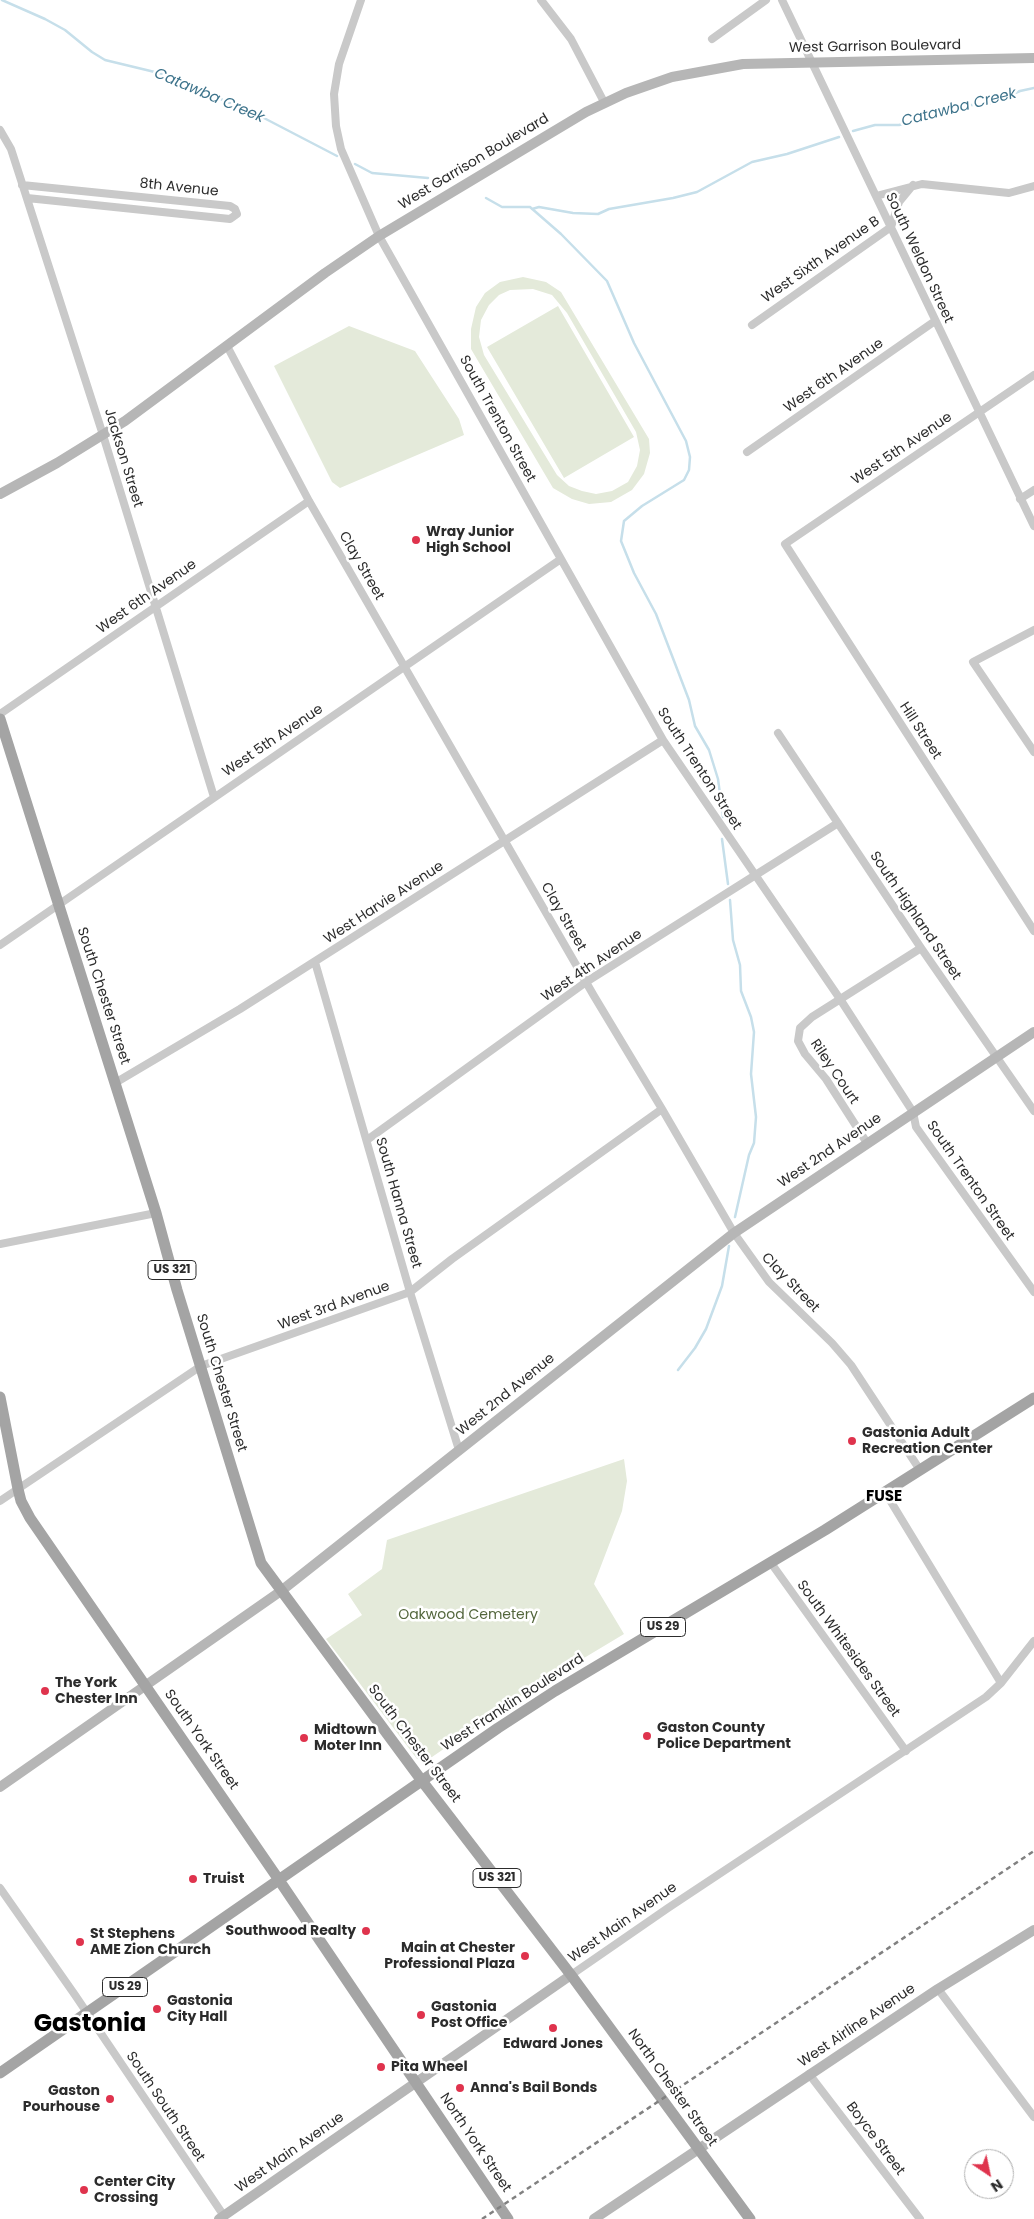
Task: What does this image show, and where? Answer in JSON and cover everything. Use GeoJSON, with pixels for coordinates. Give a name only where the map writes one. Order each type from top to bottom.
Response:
{"type":"FeatureCollection","features":[{"type":"Feature","properties":{"kind":"main road","name":"South Chester Street"},"geometry":{"type":"LineString","coordinates":[[0,719],[156,1212],[256,1553],[264,1568],[422,1781],[571,1975]]}},
{"type":"Feature","properties":{"kind":"main road","name":"South York Street"},"geometry":{"type":"LineString","coordinates":[[0,1397],[21,1502],[30,1518],[280,1880],[416,2083]]}},
{"type":"Feature","properties":{"kind":"main road","name":"West Franklin Boulevard"},"geometry":{"type":"LineString","coordinates":[[0,2073],[555,1691],[771,1563],[1034,1398]]}},
{"type":"Feature","properties":{"kind":"main road","name":"North Chester Street"},"geometry":{"type":"LineString","coordinates":[[571,1975],[750,2219]]}},
{"type":"Feature","properties":{"kind":"main road","name":"North York Street"},"geometry":{"type":"LineString","coordinates":[[416,2083],[508,2219]]}},
{"type":"Feature","properties":{"kind":"street","name":"South Trenton Street"},"geometry":{"type":"LineString","coordinates":[[361,0],[339,64],[334,94],[336,126],[341,149],[379,236],[663,740],[840,1000],[913,1112],[916,1127],[1034,1292]]}},
{"type":"Feature","properties":{"kind":"street"},"geometry":{"type":"LineString","coordinates":[[541,0],[562,24],[604,102]]}},
{"type":"Feature","properties":{"kind":"street"},"geometry":{"type":"LineString","coordinates":[[712,39],[766,0]]}},
{"type":"Feature","properties":{"kind":"street","name":"South Weldon Street"},"geometry":{"type":"LineString","coordinates":[[782,0],[1034,526]]}},
{"type":"Feature","properties":{"kind":"street","name":"West Garrison Boulevard"},"geometry":{"type":"LineString","coordinates":[[0,494],[103,435],[325,273],[379,236],[604,102],[651,83],[701,70],[743,64],[1034,58]]}},
{"type":"Feature","properties":{"kind":"street","name":"Jackson Street"},"geometry":{"type":"LineString","coordinates":[[0,130],[11,149],[27,198],[103,435],[214,797]]}},
{"type":"Feature","properties":{"kind":"street","name":"West Sixth Avenue B"},"geometry":{"type":"LineString","coordinates":[[876,196],[913,185],[933,184],[1009,193],[1034,186]]}},
{"type":"Feature","properties":{"kind":"street","name":"8th Avenue"},"geometry":{"type":"LineString","coordinates":[[22,185],[230,206],[235,208],[237,214],[230,219],[27,198]]}},
{"type":"Feature","properties":{"kind":"street","name":"West Sixth Avenue B"},"geometry":{"type":"LineString","coordinates":[[752,325],[891,227],[899,202],[913,185]]}},
{"type":"Feature","properties":{"kind":"street","name":"West 6th Avenue"},"geometry":{"type":"LineString","coordinates":[[747,452],[935,321]]}},
{"type":"Feature","properties":{"kind":"street","name":"Clay Street"},"geometry":{"type":"LineString","coordinates":[[227,346],[309,501],[586,982],[734,1233],[769,1282],[851,1364],[920,1470]]}},
{"type":"Feature","properties":{"kind":"street","name":"West 5th Avenue"},"geometry":{"type":"LineString","coordinates":[[785,544],[1034,375]]}},
{"type":"Feature","properties":{"kind":"street"},"geometry":{"type":"LineString","coordinates":[[1020,498],[1034,490]]}},
{"type":"Feature","properties":{"kind":"street","name":"West 6th Avenue"},"geometry":{"type":"LineString","coordinates":[[0,714],[309,501]]}},
{"type":"Feature","properties":{"kind":"street","name":"Hill Street"},"geometry":{"type":"LineString","coordinates":[[785,544],[1034,931]]}},
{"type":"Feature","properties":{"kind":"street","name":"West 5th Avenue"},"geometry":{"type":"LineString","coordinates":[[0,944],[561,559]]}},
{"type":"Feature","properties":{"kind":"street"},"geometry":{"type":"LineString","coordinates":[[1034,630],[973,662],[1034,752]]}},
{"type":"Feature","properties":{"kind":"street","name":"South Highland Street"},"geometry":{"type":"LineString","coordinates":[[778,733],[921,948],[1034,1111]]}},
{"type":"Feature","properties":{"kind":"street","name":"West Harvie Avenue"},"geometry":{"type":"LineString","coordinates":[[115,1083],[240,1010],[663,740]]}},
{"type":"Feature","properties":{"kind":"street","name":"West 4th Avenue"},"geometry":{"type":"LineString","coordinates":[[367,1140],[586,982],[838,823]]}},
{"type":"Feature","properties":{"kind":"street"},"geometry":{"type":"LineString","coordinates":[[840,1000],[921,948]]}},
{"type":"Feature","properties":{"kind":"street","name":"South Hanna Street"},"geometry":{"type":"LineString","coordinates":[[315,962],[410,1292],[459,1450]]}},
{"type":"Feature","properties":{"kind":"street","name":"Riley Court"},"geometry":{"type":"LineString","coordinates":[[840,1000],[812,1017],[800,1028],[798,1041],[867,1143]]}},
{"type":"Feature","properties":{"kind":"street","name":"West 2nd Avenue"},"geometry":{"type":"LineString","coordinates":[[0,1787],[281,1591],[734,1233],[1034,1032]]}},
{"type":"Feature","properties":{"kind":"street","name":"West 3rd Avenue"},"geometry":{"type":"LineString","coordinates":[[0,1502],[201,1366],[410,1292],[452,1259],[662,1109]]}},
{"type":"Feature","properties":{"kind":"street"},"geometry":{"type":"LineString","coordinates":[[0,1244],[156,1212]]}},
{"type":"Feature","properties":{"kind":"street"},"geometry":{"type":"LineString","coordinates":[[885,1492],[1002,1683]]}},
{"type":"Feature","properties":{"kind":"street","name":"South Whitesides Street"},"geometry":{"type":"LineString","coordinates":[[771,1563],[906,1751]]}},
{"type":"Feature","properties":{"kind":"street","name":"West Main Avenue"},"geometry":{"type":"LineString","coordinates":[[222,2217],[675,1903],[986,1697],[1002,1683],[1034,1641]]}},
{"type":"Feature","properties":{"kind":"street","name":"South South Street"},"geometry":{"type":"LineString","coordinates":[[0,1888],[87,2014],[222,2217]]}},
{"type":"Feature","properties":{"kind":"street","name":"West Airline Avenue"},"geometry":{"type":"LineString","coordinates":[[594,2219],[938,1989],[1034,1930]]}},
{"type":"Feature","properties":{"kind":"street"},"geometry":{"type":"LineString","coordinates":[[938,1989],[1034,2117]]}},
{"type":"Feature","properties":{"kind":"street","name":"Boyce Street"},"geometry":{"type":"LineString","coordinates":[[810,2074],[920,2219]]}},
{"type":"Feature","properties":{"kind":"green space"},"geometry":{"type":"Polygon","coordinates":[[[523,277],[546,282],[561,292],[649,439],[650,453],[644,474],[632,490],[611,502],[589,504],[572,499],[553,488],[471,349],[471,329],[476,307],[485,293],[500,282],[523,277]],[[533,289],[510,290],[499,295],[489,305],[481,320],[479,337],[484,355],[557,475],[569,486],[582,491],[596,494],[612,491],[628,482],[637,466],[640,450],[636,432],[567,313],[552,295],[533,289]]]}},
{"type":"Feature","properties":{"kind":"green space"},"geometry":{"type":"Polygon","coordinates":[[[558,306],[634,437],[564,478],[487,347],[558,306]]]}},
{"type":"Feature","properties":{"kind":"green space"},"geometry":{"type":"Polygon","coordinates":[[[349,326],[415,351],[459,419],[464,435],[340,488],[332,482],[274,366],[349,326]]]}},
{"type":"Feature","properties":{"kind":"green space","name":"Oakwood Cemetery"},"geometry":{"type":"Polygon","coordinates":[[[624,1459],[627,1481],[622,1511],[594,1584],[624,1634],[524,1694],[432,1757],[424,1760],[417,1759],[326,1639],[362,1615],[348,1594],[382,1569],[387,1540],[624,1459]]]}},
{"type":"Feature","properties":{"kind":"waterway","name":"Catawba Creek"},"geometry":{"type":"LineString","coordinates":[[2,0],[65,30],[105,60],[163,74],[262,117],[337,156]]}},
{"type":"Feature","properties":{"kind":"waterway","name":"Catawba Creek"},"geometry":{"type":"LineString","coordinates":[[853,131],[875,125],[899,125],[922,119],[925,120],[949,114],[968,105],[983,105],[1020,91],[1034,88]]}},
{"type":"Feature","properties":{"kind":"waterway","name":"Catawba Creek"},"geometry":{"type":"LineString","coordinates":[[532,209],[539,207],[573,213],[598,214],[609,209],[673,198],[697,192],[752,162],[787,154],[839,137]]}},
{"type":"Feature","properties":{"kind":"waterway","name":"Catawba Creek"},"geometry":{"type":"LineString","coordinates":[[355,164],[372,173],[428,178]]}},
{"type":"Feature","properties":{"kind":"waterway"},"geometry":{"type":"LineString","coordinates":[[486,198],[502,207],[530,207],[561,234],[607,281],[634,343],[686,441],[690,457],[689,470],[684,480],[642,506],[624,521],[621,541],[634,573],[656,614],[689,700],[695,726],[709,750],[718,779],[723,817]]}},
{"type":"Feature","properties":{"kind":"waterway"},"geometry":{"type":"LineString","coordinates":[[722,839],[728,884]]}},
{"type":"Feature","properties":{"kind":"waterway"},"geometry":{"type":"LineString","coordinates":[[730,900],[733,940],[740,965],[741,991],[751,1017],[754,1032],[751,1074],[756,1117],[754,1143],[749,1155],[735,1217]]}},
{"type":"Feature","properties":{"kind":"waterway"},"geometry":{"type":"LineString","coordinates":[[678,1370],[695,1348],[706,1329],[722,1286],[729,1246]]}},
{"type":"Feature","properties":{"kind":"railway"},"geometry":{"type":"LineString","coordinates":[[482,2219],[1034,1851]]}},
{"type":"Feature","properties":{"kind":"place","name":"Wray Junior High School"},"geometry":{"type":"Point","coordinates":[416,540]}},
{"type":"Feature","properties":{"kind":"place","name":"Gastonia Adult Recreation Center"},"geometry":{"type":"Point","coordinates":[852,1441]}},
{"type":"Feature","properties":{"kind":"place","name":"The York Chester Inn"},"geometry":{"type":"Point","coordinates":[45,1691]}},
{"type":"Feature","properties":{"kind":"place","name":"Gaston County Police Department"},"geometry":{"type":"Point","coordinates":[647,1736]}},
{"type":"Feature","properties":{"kind":"place","name":"Midtown Moter Inn"},"geometry":{"type":"Point","coordinates":[304,1738]}},
{"type":"Feature","properties":{"kind":"place","name":"Truist"},"geometry":{"type":"Point","coordinates":[193,1879]}},
{"type":"Feature","properties":{"kind":"place","name":"Southwood Realty"},"geometry":{"type":"Point","coordinates":[366,1931]}},
{"type":"Feature","properties":{"kind":"place","name":"St Stephens AME Zion Church"},"geometry":{"type":"Point","coordinates":[80,1942]}},
{"type":"Feature","properties":{"kind":"place","name":"Main at Chester Professional Plaza"},"geometry":{"type":"Point","coordinates":[525,1956]}},
{"type":"Feature","properties":{"kind":"place","name":"Gastonia City Hall"},"geometry":{"type":"Point","coordinates":[157,2009]}},
{"type":"Feature","properties":{"kind":"place","name":"Gastonia Post Office"},"geometry":{"type":"Point","coordinates":[421,2015]}},
{"type":"Feature","properties":{"kind":"place","name":"Edward Jones"},"geometry":{"type":"Point","coordinates":[553,2028]}},
{"type":"Feature","properties":{"kind":"place","name":"Pita Wheel"},"geometry":{"type":"Point","coordinates":[381,2067]}},
{"type":"Feature","properties":{"kind":"place","name":"Anna's Bail Bonds"},"geometry":{"type":"Point","coordinates":[460,2088]}},
{"type":"Feature","properties":{"kind":"place","name":"Gaston Pourhouse"},"geometry":{"type":"Point","coordinates":[110,2099]}},
{"type":"Feature","properties":{"kind":"place","name":"Center City Crossing"},"geometry":{"type":"Point","coordinates":[84,2190]}},
{"type":"Feature","properties":{"kind":"district","name":"FUSE"},"geometry":{"type":"Point","coordinates":[884,1497]}},
{"type":"Feature","properties":{"kind":"district","name":"Gastonia"},"geometry":{"type":"Point","coordinates":[90,2025]}}]}
